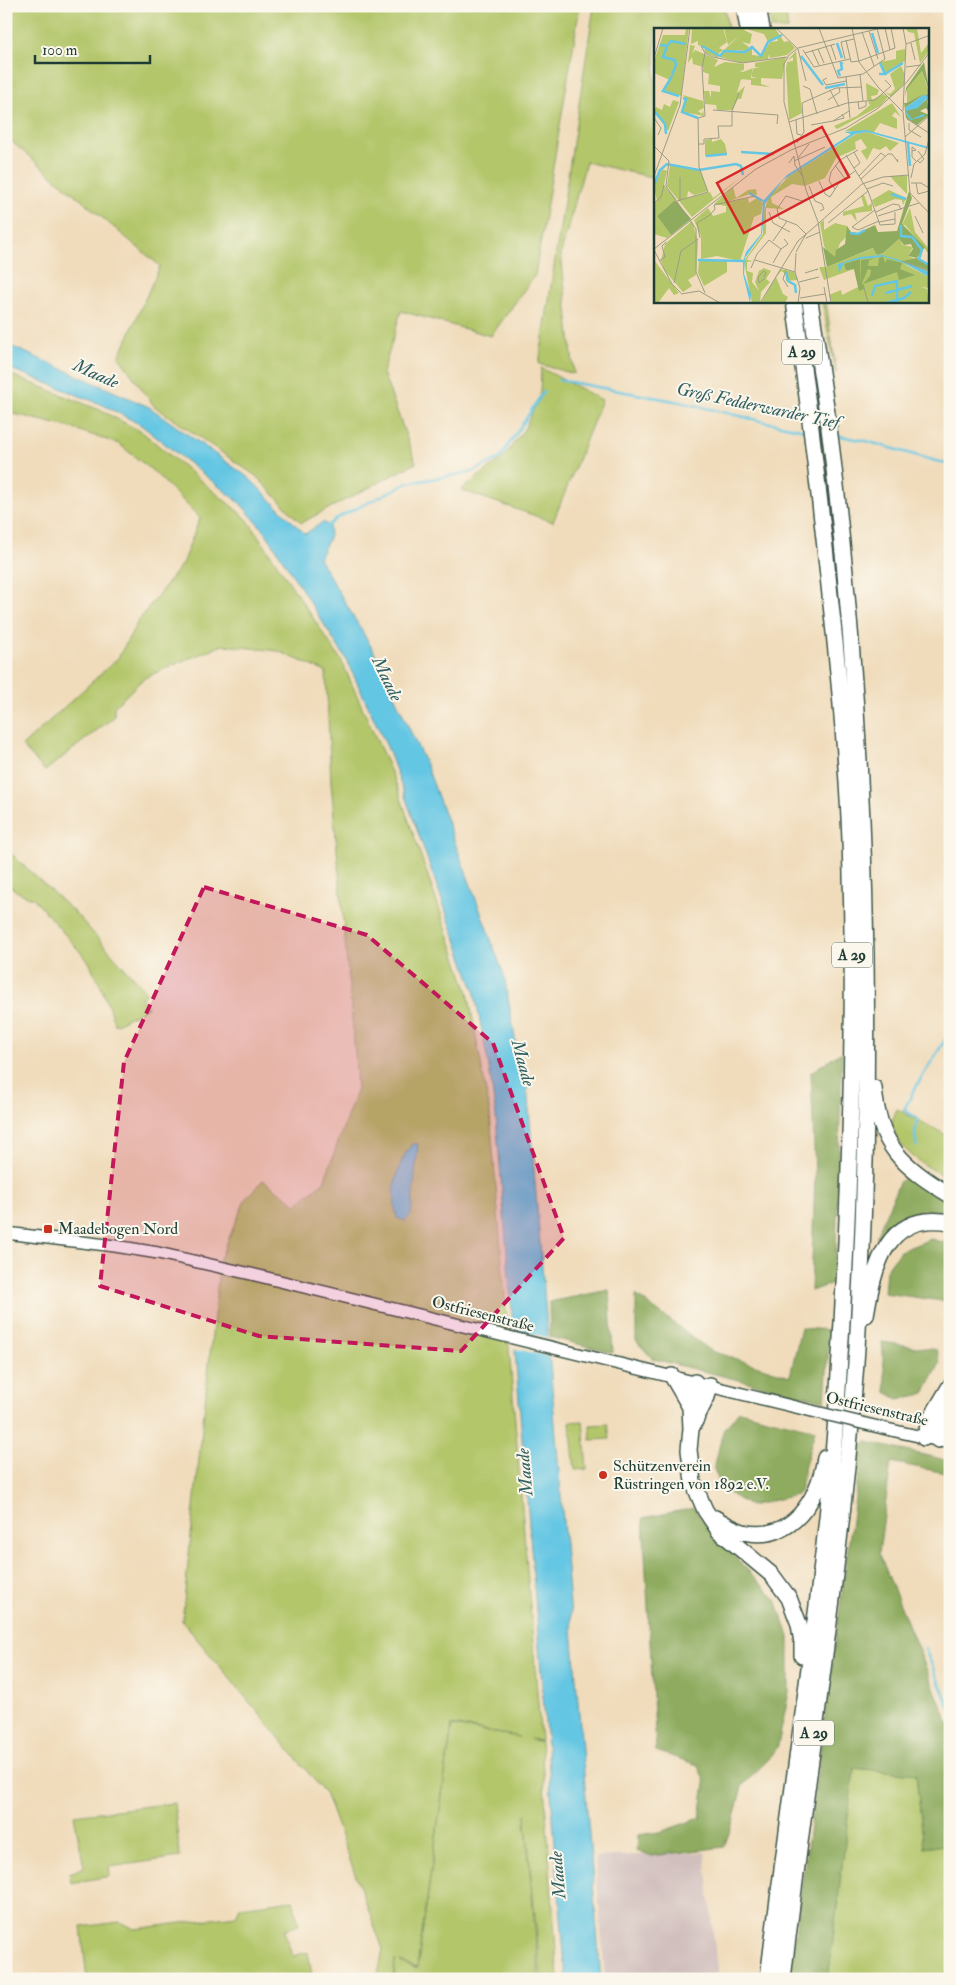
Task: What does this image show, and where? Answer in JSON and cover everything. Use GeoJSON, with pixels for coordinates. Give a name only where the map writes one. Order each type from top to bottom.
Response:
{"type":"FeatureCollection","features":[{"type":"Feature","properties":{"kind":"highway"},"geometry":{"type":"LineString","coordinates":[[744,6],[748,28]]}},
{"type":"Feature","properties":{"kind":"highway"},"geometry":{"type":"LineString","coordinates":[[758,6],[762,28]]}},
{"type":"Feature","properties":{"kind":"highway","name":"A 29"},"geometry":{"type":"LineString","coordinates":[[768,1979],[827,1516],[839,1376],[852,1089],[850,837],[840,681],[816,457],[794,302]]}},
{"type":"Feature","properties":{"kind":"highway","name":"A 29"},"geometry":{"type":"LineString","coordinates":[[783,1979],[836,1563],[857,1350],[868,1040],[864,850],[855,687],[833,459],[810,302]]}},
{"type":"Feature","properties":{"kind":"highway"},"geometry":{"type":"LineString","coordinates":[[868,1040],[874,1059],[876,1105],[885,1136],[892,1148],[910,1168],[950,1194]]}},
{"type":"Feature","properties":{"kind":"highway"},"geometry":{"type":"LineString","coordinates":[[857,1350],[863,1335],[872,1282],[880,1257],[890,1241],[913,1225],[927,1221],[950,1222]]}},
{"type":"Feature","properties":{"kind":"highway"},"geometry":{"type":"LineString","coordinates":[[672,1376],[690,1407],[691,1429],[689,1450],[693,1482],[709,1515],[719,1531],[772,1576],[789,1598],[799,1624],[802,1643],[800,1680],[805,1694]]}},
{"type":"Feature","properties":{"kind":"highway"},"geometry":{"type":"LineString","coordinates":[[709,1515],[731,1527],[755,1534],[780,1529],[807,1508],[818,1485],[824,1461],[831,1394],[839,1376]]}},
{"type":"Feature","properties":{"kind":"highway"},"geometry":{"type":"LineString","coordinates":[[690,1407],[702,1384]]}},
{"type":"Feature","properties":{"kind":"highway"},"geometry":{"type":"LineString","coordinates":[[691,1429],[707,1397],[702,1384]]}},
{"type":"Feature","properties":{"kind":"highway"},"geometry":{"type":"LineString","coordinates":[[937,1440],[948,1415],[949,1387]]}},
{"type":"Feature","properties":{"kind":"highway"},"geometry":{"type":"LineString","coordinates":[[937,1440],[932,1418],[949,1387]]}},
{"type":"Feature","properties":{"kind":"main road","name":"Ostfriesenstraße"},"geometry":{"type":"LineString","coordinates":[[6,1233],[97,1243],[158,1253],[937,1440]]}},
{"type":"Feature","properties":{"kind":"highlighted area"},"geometry":{"type":"Polygon","coordinates":[[[204,887],[367,935],[493,1043],[564,1238],[461,1351],[259,1336],[100,1286],[124,1062],[204,887]]]}},
{"type":"Feature","properties":{"kind":"shaded area"},"geometry":{"type":"Polygon","coordinates":[[[705,1852],[718,1979],[605,1979],[595,1857],[705,1852]]]}},
{"type":"Feature","properties":{"kind":"green space"},"geometry":{"type":"Polygon","coordinates":[[[6,6],[580,6],[535,275],[491,336],[401,311],[383,373],[416,463],[301,523],[256,476],[154,406],[119,357],[160,266],[6,137],[6,6]]]}},
{"type":"Feature","properties":{"kind":"green space"},"geometry":{"type":"Polygon","coordinates":[[[594,6],[724,6],[728,28],[654,28],[654,178],[586,162],[561,253],[574,374],[539,364],[594,6]]]}},
{"type":"Feature","properties":{"kind":"green space"},"geometry":{"type":"Polygon","coordinates":[[[768,6],[785,6],[788,28],[772,28],[768,6]]]}},
{"type":"Feature","properties":{"kind":"green space"},"geometry":{"type":"Polygon","coordinates":[[[822,302],[826,302],[836,373],[822,302]]]}},
{"type":"Feature","properties":{"kind":"green space"},"geometry":{"type":"Polygon","coordinates":[[[541,368],[602,400],[553,522],[461,490],[504,457],[525,428],[540,395],[541,368]]]}},
{"type":"Feature","properties":{"kind":"green space"},"geometry":{"type":"Polygon","coordinates":[[[6,373],[100,410],[142,432],[247,519],[341,660],[395,781],[468,992],[490,1114],[541,1741],[530,1739],[541,1742],[558,1979],[541,1979],[525,1814],[539,1979],[394,1979],[395,1960],[393,1979],[377,1979],[383,1949],[325,1793],[182,1621],[220,1259],[246,1198],[263,1180],[296,1204],[324,1182],[357,1089],[331,782],[326,672],[278,651],[223,645],[143,679],[114,707],[114,717],[45,771],[22,746],[118,658],[138,621],[182,564],[200,518],[154,472],[119,444],[68,427],[6,412],[6,373]],[[452,1725],[417,1968],[400,1962],[417,1969],[452,1726],[519,1737],[452,1725]]]}},
{"type":"Feature","properties":{"kind":"green space"},"geometry":{"type":"Polygon","coordinates":[[[6,849],[78,916],[147,993],[141,998],[148,1007],[115,1025],[102,989],[89,962],[33,898],[19,893],[6,883],[6,849]]]}},
{"type":"Feature","properties":{"kind":"green space"},"geometry":{"type":"Polygon","coordinates":[[[842,1052],[835,1282],[811,1291],[815,1174],[811,1072],[842,1052]]]}},
{"type":"Feature","properties":{"kind":"green space"},"geometry":{"type":"Polygon","coordinates":[[[897,1109],[950,1137],[950,1180],[914,1157],[899,1142],[892,1124],[897,1109]]]}},
{"type":"Feature","properties":{"kind":"green space"},"geometry":{"type":"Polygon","coordinates":[[[907,1177],[950,1202],[950,1211],[928,1210],[915,1213],[888,1232],[876,1237],[900,1181],[907,1177]]]}},
{"type":"Feature","properties":{"kind":"green space"},"geometry":{"type":"Polygon","coordinates":[[[931,1239],[950,1244],[950,1302],[884,1293],[886,1270],[900,1251],[931,1239]]]}},
{"type":"Feature","properties":{"kind":"green space"},"geometry":{"type":"Polygon","coordinates":[[[609,1290],[613,1353],[550,1337],[549,1302],[609,1290]]]}},
{"type":"Feature","properties":{"kind":"green space"},"geometry":{"type":"Polygon","coordinates":[[[636,1295],[711,1351],[790,1376],[801,1328],[830,1330],[825,1401],[653,1359],[636,1341],[636,1295]]]}},
{"type":"Feature","properties":{"kind":"green space"},"geometry":{"type":"Polygon","coordinates":[[[882,1342],[937,1350],[940,1363],[924,1394],[898,1399],[886,1392],[882,1342]]]}},
{"type":"Feature","properties":{"kind":"green space"},"geometry":{"type":"Polygon","coordinates":[[[739,1411],[815,1430],[804,1469],[800,1492],[796,1495],[750,1506],[722,1489],[714,1469],[723,1431],[739,1411]]]}},
{"type":"Feature","properties":{"kind":"green space"},"geometry":{"type":"Polygon","coordinates":[[[583,1421],[587,1469],[575,1470],[570,1422],[583,1421]]]}},
{"type":"Feature","properties":{"kind":"green space"},"geometry":{"type":"Polygon","coordinates":[[[608,1424],[610,1439],[591,1440],[590,1425],[608,1424]]]}},
{"type":"Feature","properties":{"kind":"green space"},"geometry":{"type":"Polygon","coordinates":[[[867,1442],[950,1461],[950,1474],[891,1462],[879,1553],[950,1727],[950,1844],[924,1848],[916,1774],[854,1768],[828,1979],[789,1979],[862,1447],[867,1442]]]}},
{"type":"Feature","properties":{"kind":"green space"},"geometry":{"type":"Polygon","coordinates":[[[694,1508],[708,1528],[776,1600],[789,1636],[789,1692],[778,1745],[773,1755],[742,1786],[733,1822],[724,1847],[651,1856],[637,1850],[638,1835],[660,1832],[700,1818],[705,1783],[698,1765],[656,1751],[643,1518],[694,1508]]]}},
{"type":"Feature","properties":{"kind":"green space"},"geometry":{"type":"Polygon","coordinates":[[[854,1768],[916,1774],[924,1848],[950,1844],[950,1967],[947,1979],[828,1979],[854,1768]]]}},
{"type":"Feature","properties":{"kind":"green space"},"geometry":{"type":"Polygon","coordinates":[[[174,1803],[180,1857],[109,1867],[110,1876],[71,1883],[70,1873],[84,1867],[74,1815],[174,1803]]]}},
{"type":"Feature","properties":{"kind":"green space"},"geometry":{"type":"Polygon","coordinates":[[[293,1900],[299,1925],[284,1930],[292,1956],[308,1952],[312,1975],[260,1979],[249,1973],[174,1979],[87,1979],[81,1927],[119,1922],[135,1929],[236,1916],[240,1907],[293,1900]]]}},
{"type":"Feature","properties":{"kind":"water","name":"Maade"},"geometry":{"type":"Polygon","coordinates":[[[6,344],[149,407],[249,478],[305,534],[323,522],[329,526],[330,536],[319,558],[373,650],[427,767],[504,975],[519,1061],[527,1086],[601,1979],[566,1979],[496,1117],[489,1067],[474,990],[389,751],[346,659],[266,533],[240,503],[141,425],[103,405],[6,367],[6,344]]]}},
{"type":"Feature","properties":{"kind":"water"},"geometry":{"type":"Polygon","coordinates":[[[412,1144],[418,1144],[411,1215],[405,1221],[397,1218],[394,1198],[398,1170],[412,1144]]]}},
{"type":"Feature","properties":{"kind":"pier"},"geometry":{"type":"Polygon","coordinates":[[[511,1329],[550,1338],[552,1357],[512,1348],[511,1329]]]}},
{"type":"Feature","properties":{"kind":"waterway","name":"Groß Fedderwarder Tief"},"geometry":{"type":"LineString","coordinates":[[559,380],[680,402],[805,430]]}},
{"type":"Feature","properties":{"kind":"waterway","name":"Groß Fedderwarder Tief"},"geometry":{"type":"LineString","coordinates":[[327,527],[337,518],[408,483],[472,472],[500,458],[544,391]]}},
{"type":"Feature","properties":{"kind":"waterway","name":"Groß Fedderwarder Tief"},"geometry":{"type":"LineString","coordinates":[[835,435],[866,441],[950,465]]}},
{"type":"Feature","properties":{"kind":"waterway"},"geometry":{"type":"LineString","coordinates":[[917,1146],[915,1136],[917,1118],[904,1110],[914,1090],[950,1032]]}},
{"type":"Feature","properties":{"kind":"waterway"},"geometry":{"type":"LineString","coordinates":[[925,1649],[950,1708]]}},
{"type":"Feature","properties":{"kind":"place","name":"Maadebogen Nord"},"geometry":{"type":"Point","coordinates":[48,1229]}},
{"type":"Feature","properties":{"kind":"place","name":"Schützenverein Rüstringen von 1892 e.V."},"geometry":{"type":"Point","coordinates":[603,1475]}}]}
